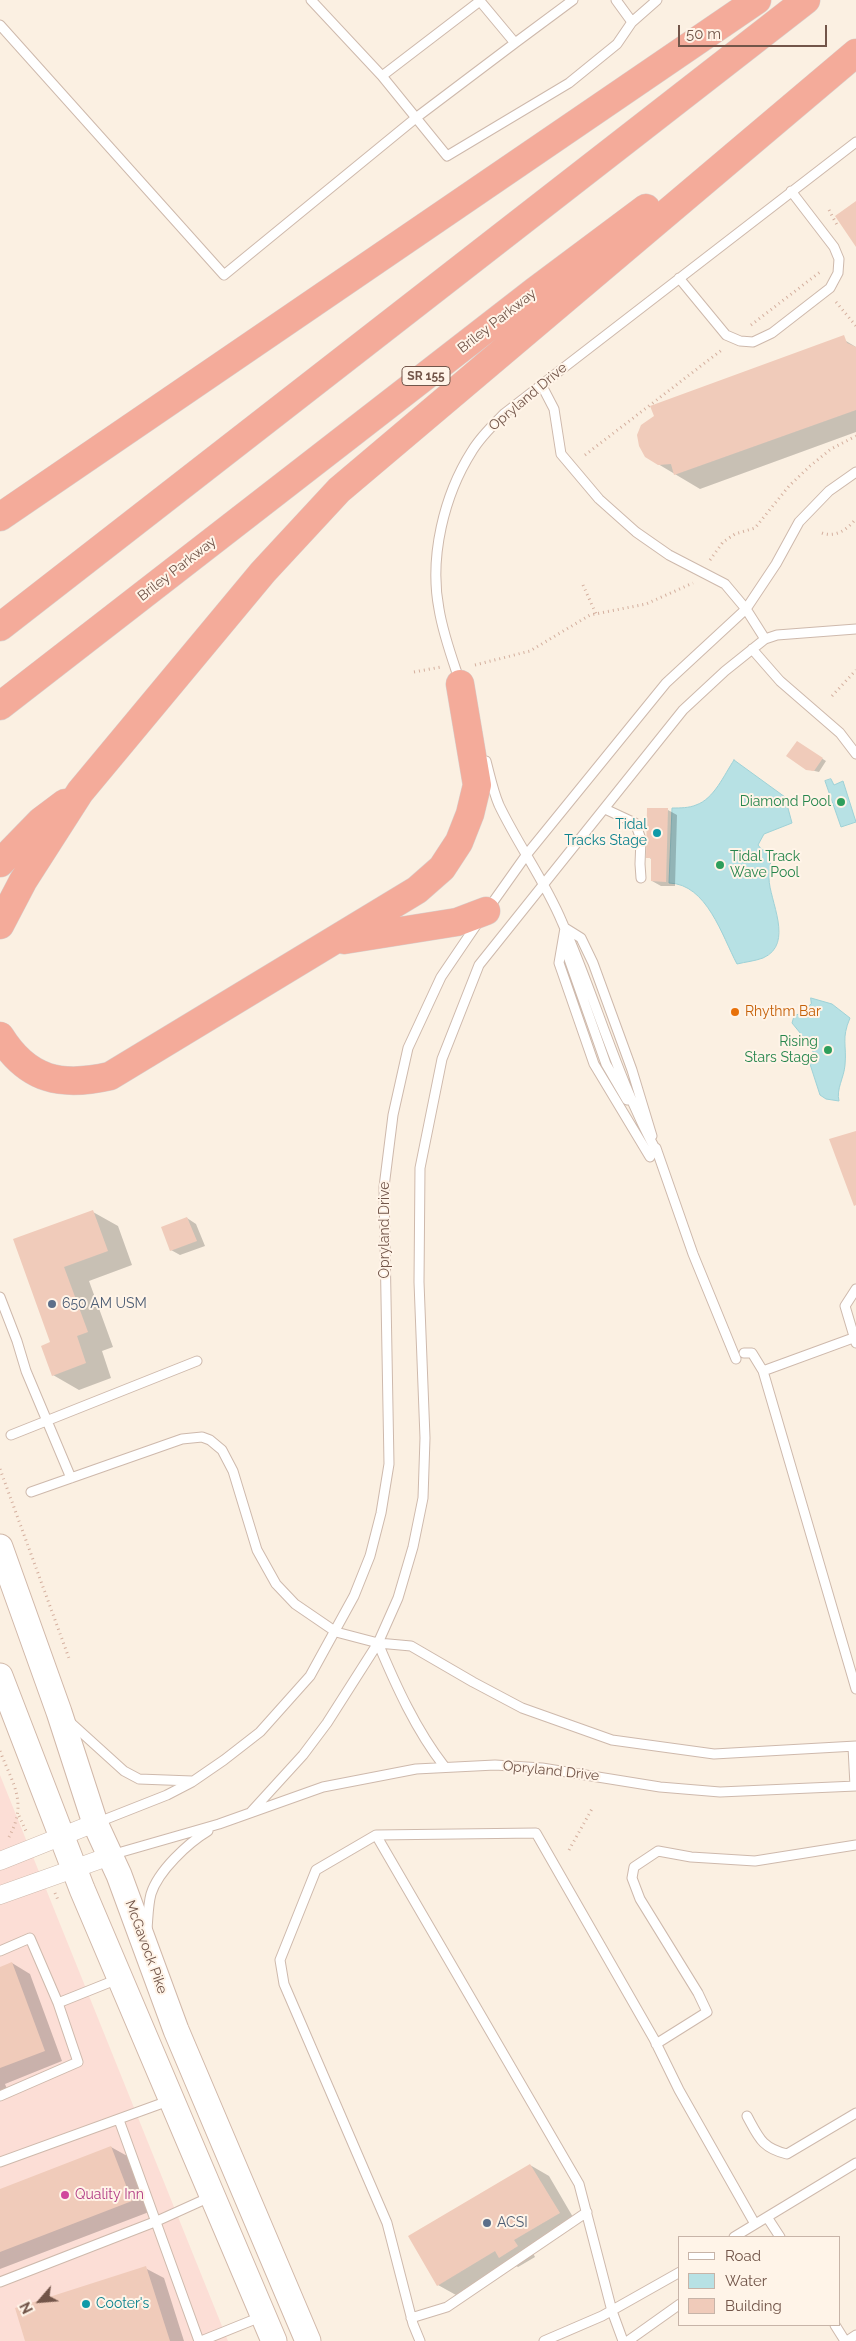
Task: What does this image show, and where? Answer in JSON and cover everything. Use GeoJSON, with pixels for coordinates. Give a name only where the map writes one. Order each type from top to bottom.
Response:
{"type":"FeatureCollection","features":[{"type":"Feature","properties":{"kind":"highway"},"geometry":{"type":"LineString","coordinates":[[0,517],[757,0]]}},
{"type":"Feature","properties":{"kind":"highway"},"geometry":{"type":"LineString","coordinates":[[0,627],[806,0]]}},
{"type":"Feature","properties":{"kind":"highway"},"geometry":{"type":"LineString","coordinates":[[0,926],[24,881],[80,792],[263,572],[339,490],[856,52]]}},
{"type":"Feature","properties":{"kind":"highway","name":"Briley Parkway"},"geometry":{"type":"LineString","coordinates":[[0,706],[535,291],[856,52]]}},
{"type":"Feature","properties":{"kind":"highway"},"geometry":{"type":"LineString","coordinates":[[0,1036],[25,1066],[56,1081],[86,1081],[110,1076],[417,890],[442,868],[459,842],[470,814],[477,785],[458,676]]}},
{"type":"Feature","properties":{"kind":"highway"},"geometry":{"type":"LineString","coordinates":[[0,863],[41,821],[80,792]]}},
{"type":"Feature","properties":{"kind":"highway"},"geometry":{"type":"LineString","coordinates":[[0,901],[24,881]]}},
{"type":"Feature","properties":{"kind":"highway"},"geometry":{"type":"LineString","coordinates":[[328,943],[457,922],[486,911]]}},
{"type":"Feature","properties":{"kind":"street","name":"McGavock Pike"},"geometry":{"type":"LineString","coordinates":[[0,1547],[59,1712],[96,1823],[147,1950],[176,2030],[308,2341]]}},
{"type":"Feature","properties":{"kind":"street"},"geometry":{"type":"LineString","coordinates":[[0,1676],[73,1868],[274,2341]]}},
{"type":"Feature","properties":{"kind":"street"},"geometry":{"type":"LineString","coordinates":[[0,1862],[96,1823]]}},
{"type":"Feature","properties":{"kind":"street"},"geometry":{"type":"LineString","coordinates":[[0,1895],[110,1856]]}},
{"type":"Feature","properties":{"kind":"lane"},"geometry":{"type":"LineString","coordinates":[[311,0],[382,76],[447,156],[569,83],[617,44],[632,22],[656,0]]}},
{"type":"Feature","properties":{"kind":"lane"},"geometry":{"type":"LineString","coordinates":[[0,25],[224,275],[417,118],[573,0]]}},
{"type":"Feature","properties":{"kind":"lane"},"geometry":{"type":"LineString","coordinates":[[616,0],[632,22]]}},
{"type":"Feature","properties":{"kind":"lane"},"geometry":{"type":"LineString","coordinates":[[382,76],[480,1],[515,43]]}},
{"type":"Feature","properties":{"kind":"lane","name":"Opryland Drive"},"geometry":{"type":"LineString","coordinates":[[481,747],[438,607],[436,583],[439,538],[457,481],[476,445],[505,413],[541,384],[856,142]]}},
{"type":"Feature","properties":{"kind":"lane"},"geometry":{"type":"LineString","coordinates":[[679,278],[726,335],[740,341],[753,342],[772,333],[830,288],[838,273],[839,259],[834,247],[791,191]]}},
{"type":"Feature","properties":{"kind":"lane"},"geometry":{"type":"LineString","coordinates":[[541,384],[554,409],[561,454],[599,499],[636,532],[669,555],[702,574],[725,584],[746,609],[765,639]]}},
{"type":"Feature","properties":{"kind":"lane","name":"Opryland Drive"},"geometry":{"type":"LineString","coordinates":[[96,1823],[167,1795],[192,1782],[260,1732],[310,1676],[336,1632],[354,1596],[370,1556],[381,1513],[389,1464],[384,1187],[395,1105],[408,1048],[441,977],[527,854],[666,683],[746,609],[776,564],[800,522],[829,490],[856,472]]}},
{"type":"Feature","properties":{"kind":"lane","name":"Opryland Drive"},"geometry":{"type":"LineString","coordinates":[[251,1812],[303,1756],[327,1723],[378,1643],[398,1598],[413,1547],[423,1498],[425,1438],[419,1282],[420,1168],[442,1059],[479,965],[683,710],[725,670],[765,639],[777,635],[856,629]]}},
{"type":"Feature","properties":{"kind":"lane"},"geometry":{"type":"LineString","coordinates":[[752,649],[780,681],[840,733],[856,754]]}},
{"type":"Feature","properties":{"kind":"lane"},"geometry":{"type":"LineString","coordinates":[[484,756],[498,803],[545,884],[565,928],[696,1263],[736,1358]]}},
{"type":"Feature","properties":{"kind":"lane"},"geometry":{"type":"LineString","coordinates":[[605,809],[635,823],[641,839],[641,878]]}},
{"type":"Feature","properties":{"kind":"lane"},"geometry":{"type":"LineString","coordinates":[[565,928],[559,963],[594,1064],[654,1156]]}},
{"type":"Feature","properties":{"kind":"lane"},"geometry":{"type":"LineString","coordinates":[[565,928],[581,938],[593,963],[632,1070],[654,1156]]}},
{"type":"Feature","properties":{"kind":"lane"},"geometry":{"type":"LineString","coordinates":[[562,940],[606,1064],[640,1122]]}},
{"type":"Feature","properties":{"kind":"lane"},"geometry":{"type":"LineString","coordinates":[[763,1371],[855,1339],[845,1306],[856,1289]]}},
{"type":"Feature","properties":{"kind":"lane"},"geometry":{"type":"LineString","coordinates":[[0,1297],[26,1371],[71,1478]]}},
{"type":"Feature","properties":{"kind":"lane"},"geometry":{"type":"LineString","coordinates":[[744,1353],[752,1354],[756,1357],[763,1371],[856,1689]]}},
{"type":"Feature","properties":{"kind":"lane"},"geometry":{"type":"LineString","coordinates":[[10,1435],[198,1361]]}},
{"type":"Feature","properties":{"kind":"lane"},"geometry":{"type":"LineString","coordinates":[[31,1492],[182,1438],[202,1437],[210,1440],[222,1450],[233,1471],[257,1550],[276,1584],[295,1604],[336,1632],[378,1643],[411,1646],[522,1708],[612,1740],[714,1754],[854,1746],[856,1786]]}},
{"type":"Feature","properties":{"kind":"lane"},"geometry":{"type":"LineString","coordinates":[[378,1643],[392,1676],[428,1746],[444,1766]]}},
{"type":"Feature","properties":{"kind":"lane"},"geometry":{"type":"LineString","coordinates":[[59,1712],[124,1772],[138,1779],[192,1782]]}},
{"type":"Feature","properties":{"kind":"lane","name":"Opryland Drive"},"geometry":{"type":"LineString","coordinates":[[110,1856],[219,1824],[323,1787],[416,1769],[444,1766],[495,1765],[542,1768],[660,1787],[720,1792],[856,1786]]}},
{"type":"Feature","properties":{"kind":"lane"},"geometry":{"type":"LineString","coordinates":[[147,1950],[151,1894],[159,1878],[194,1840],[219,1824]]}},
{"type":"Feature","properties":{"kind":"lane"},"geometry":{"type":"LineString","coordinates":[[420,2341],[411,2318],[387,2223],[284,1984],[280,1960],[316,1870],[376,1835],[536,1833],[656,2044],[755,2224]]}},
{"type":"Feature","properties":{"kind":"lane"},"geometry":{"type":"LineString","coordinates":[[376,1835],[579,2184],[612,2311],[623,2341]]}},
{"type":"Feature","properties":{"kind":"lane"},"geometry":{"type":"LineString","coordinates":[[656,2044],[707,2012],[698,1993],[640,1898],[632,1878],[634,1867],[658,1851],[691,1856],[755,1861],[856,1846]]}},
{"type":"Feature","properties":{"kind":"lane"},"geometry":{"type":"LineString","coordinates":[[0,1951],[30,1938],[58,2003],[78,2062],[0,2096]]}},
{"type":"Feature","properties":{"kind":"lane"},"geometry":{"type":"LineString","coordinates":[[58,2003],[120,1978]]}},
{"type":"Feature","properties":{"kind":"lane"},"geometry":{"type":"LineString","coordinates":[[0,2162],[172,2100]]}},
{"type":"Feature","properties":{"kind":"lane"},"geometry":{"type":"LineString","coordinates":[[747,2116],[760,2141],[772,2151],[787,2154],[856,2112]]}},
{"type":"Feature","properties":{"kind":"lane"},"geometry":{"type":"LineString","coordinates":[[119,2120],[200,2341],[263,2316]]}},
{"type":"Feature","properties":{"kind":"lane"},"geometry":{"type":"LineString","coordinates":[[736,2236],[856,2164]]}},
{"type":"Feature","properties":{"kind":"lane"},"geometry":{"type":"LineString","coordinates":[[0,2282],[157,2221],[213,2196]]}},
{"type":"Feature","properties":{"kind":"lane"},"geometry":{"type":"LineString","coordinates":[[411,2318],[447,2307],[587,2212]]}},
{"type":"Feature","properties":{"kind":"lane"},"geometry":{"type":"LineString","coordinates":[[767,2217],[777,2236]]}},
{"type":"Feature","properties":{"kind":"lane"},"geometry":{"type":"LineString","coordinates":[[544,2341],[612,2311],[678,2273]]}},
{"type":"Feature","properties":{"kind":"lane"},"geometry":{"type":"LineString","coordinates":[[628,2341],[678,2305]]}},
{"type":"Feature","properties":{"kind":"lane"},"geometry":{"type":"LineString","coordinates":[[836,2326],[846,2341],[856,2335]]}},
{"type":"Feature","properties":{"kind":"path"},"geometry":{"type":"LineString","coordinates":[[750,326],[820,272]]}},
{"type":"Feature","properties":{"kind":"path"},"geometry":{"type":"LineString","coordinates":[[834,300],[856,326]]}},
{"type":"Feature","properties":{"kind":"path"},"geometry":{"type":"LineString","coordinates":[[414,672],[458,676],[478,665],[530,651],[574,623],[596,614],[626,610],[646,604],[695,582],[723,542],[735,534],[755,528],[789,486],[810,466],[831,449],[856,436]]}},
{"type":"Feature","properties":{"kind":"path"},"geometry":{"type":"LineString","coordinates":[[822,533],[828,536],[836,534],[847,528],[856,518]]}},
{"type":"Feature","properties":{"kind":"path"},"geometry":{"type":"LineString","coordinates":[[583,585],[596,614]]}},
{"type":"Feature","properties":{"kind":"path"},"geometry":{"type":"LineString","coordinates":[[832,696],[856,670]]}},
{"type":"Feature","properties":{"kind":"path"},"geometry":{"type":"LineString","coordinates":[[0,1469],[70,1661]]}},
{"type":"Feature","properties":{"kind":"path"},"geometry":{"type":"LineString","coordinates":[[0,1751],[19,1798],[16,1823],[8,1838],[4,1840]]}},
{"type":"Feature","properties":{"kind":"path"},"geometry":{"type":"LineString","coordinates":[[569,1850],[593,1807]]}},
{"type":"Feature","properties":{"kind":"shaded area"},"geometry":{"type":"Polygon","coordinates":[[[0,1775],[228,2341],[0,2341],[0,1775]]]}},
{"type":"Feature","properties":{"kind":"water","name":"Tidal Track Wave Pool"},"geometry":{"type":"Polygon","coordinates":[[[734,760],[785,797],[792,823],[764,834],[758,845],[762,850],[773,851],[769,878],[778,921],[777,943],[772,951],[763,958],[737,964],[712,913],[703,902],[694,892],[682,886],[669,883],[672,808],[693,806],[708,798],[734,760]]]}},
{"type":"Feature","properties":{"kind":"water","name":"Diamond Pool"},"geometry":{"type":"Polygon","coordinates":[[[831,779],[834,785],[843,781],[856,822],[841,827],[825,781],[831,779]]]}},
{"type":"Feature","properties":{"kind":"water","name":"Rising Stars Stage"},"geometry":{"type":"Polygon","coordinates":[[[811,998],[832,1004],[850,1018],[846,1031],[845,1065],[838,1097],[839,1101],[826,1099],[820,1095],[808,1058],[814,1054],[810,1045],[792,1023],[794,1016],[801,1013],[811,1004],[811,998]]]}},
{"type":"Feature","properties":{"kind":"building"},"geometry":{"type":"Polygon","coordinates":[[[856,201],[856,247],[835,216],[856,201]]]}},
{"type":"Feature","properties":{"kind":"building"},"geometry":{"type":"Polygon","coordinates":[[[844,335],[847,343],[856,347],[856,410],[674,475],[671,464],[658,465],[645,457],[639,446],[637,435],[641,425],[654,416],[650,406],[844,335]]]}},
{"type":"Feature","properties":{"kind":"building"},"geometry":{"type":"Polygon","coordinates":[[[797,741],[823,758],[814,771],[806,770],[786,756],[797,741]]]}},
{"type":"Feature","properties":{"kind":"building","name":"Tidal Tracks Stage"},"geometry":{"type":"Polygon","coordinates":[[[647,808],[668,808],[666,882],[651,881],[651,858],[646,858],[647,808]]]}},
{"type":"Feature","properties":{"kind":"building"},"geometry":{"type":"Polygon","coordinates":[[[856,1131],[856,1205],[854,1206],[829,1139],[856,1131]]]}},
{"type":"Feature","properties":{"kind":"building"},"geometry":{"type":"Polygon","coordinates":[[[93,1210],[108,1251],[64,1267],[88,1332],[77,1336],[86,1363],[52,1376],[41,1346],[50,1342],[13,1239],[93,1210]]]}},
{"type":"Feature","properties":{"kind":"building"},"geometry":{"type":"Polygon","coordinates":[[[187,1217],[197,1241],[170,1251],[161,1227],[187,1217]]]}},
{"type":"Feature","properties":{"kind":"building"},"geometry":{"type":"Polygon","coordinates":[[[12,1962],[45,2051],[0,2068],[0,1967],[12,1962]]]}},
{"type":"Feature","properties":{"kind":"building","name":"Quality Inn"},"geometry":{"type":"Polygon","coordinates":[[[111,2146],[132,2201],[0,2252],[0,2189],[111,2146]]]}},
{"type":"Feature","properties":{"kind":"building"},"geometry":{"type":"Polygon","coordinates":[[[530,2164],[560,2213],[514,2240],[518,2246],[499,2258],[495,2251],[437,2286],[408,2236],[530,2164]]]}},
{"type":"Feature","properties":{"kind":"building"},"geometry":{"type":"Polygon","coordinates":[[[146,2266],[170,2341],[25,2341],[15,2308],[146,2266]]]}},
{"type":"Feature","properties":{"kind":"place","name":"Diamond Pool"},"geometry":{"type":"Point","coordinates":[841,802]}},
{"type":"Feature","properties":{"kind":"place","name":"Tidal Tracks Stage"},"geometry":{"type":"Point","coordinates":[657,833]}},
{"type":"Feature","properties":{"kind":"place","name":"Tidal Track Wave Pool"},"geometry":{"type":"Point","coordinates":[720,865]}},
{"type":"Feature","properties":{"kind":"place","name":"Rhythm Bar"},"geometry":{"type":"Point","coordinates":[735,1012]}},
{"type":"Feature","properties":{"kind":"place","name":"Rising Stars Stage"},"geometry":{"type":"Point","coordinates":[828,1050]}},
{"type":"Feature","properties":{"kind":"place","name":"650 AM USM"},"geometry":{"type":"Point","coordinates":[52,1304]}},
{"type":"Feature","properties":{"kind":"place","name":"Quality Inn"},"geometry":{"type":"Point","coordinates":[65,2195]}},
{"type":"Feature","properties":{"kind":"place","name":"ACSI"},"geometry":{"type":"Point","coordinates":[487,2223]}},
{"type":"Feature","properties":{"kind":"place","name":"Cooter's"},"geometry":{"type":"Point","coordinates":[86,2304]}}]}
